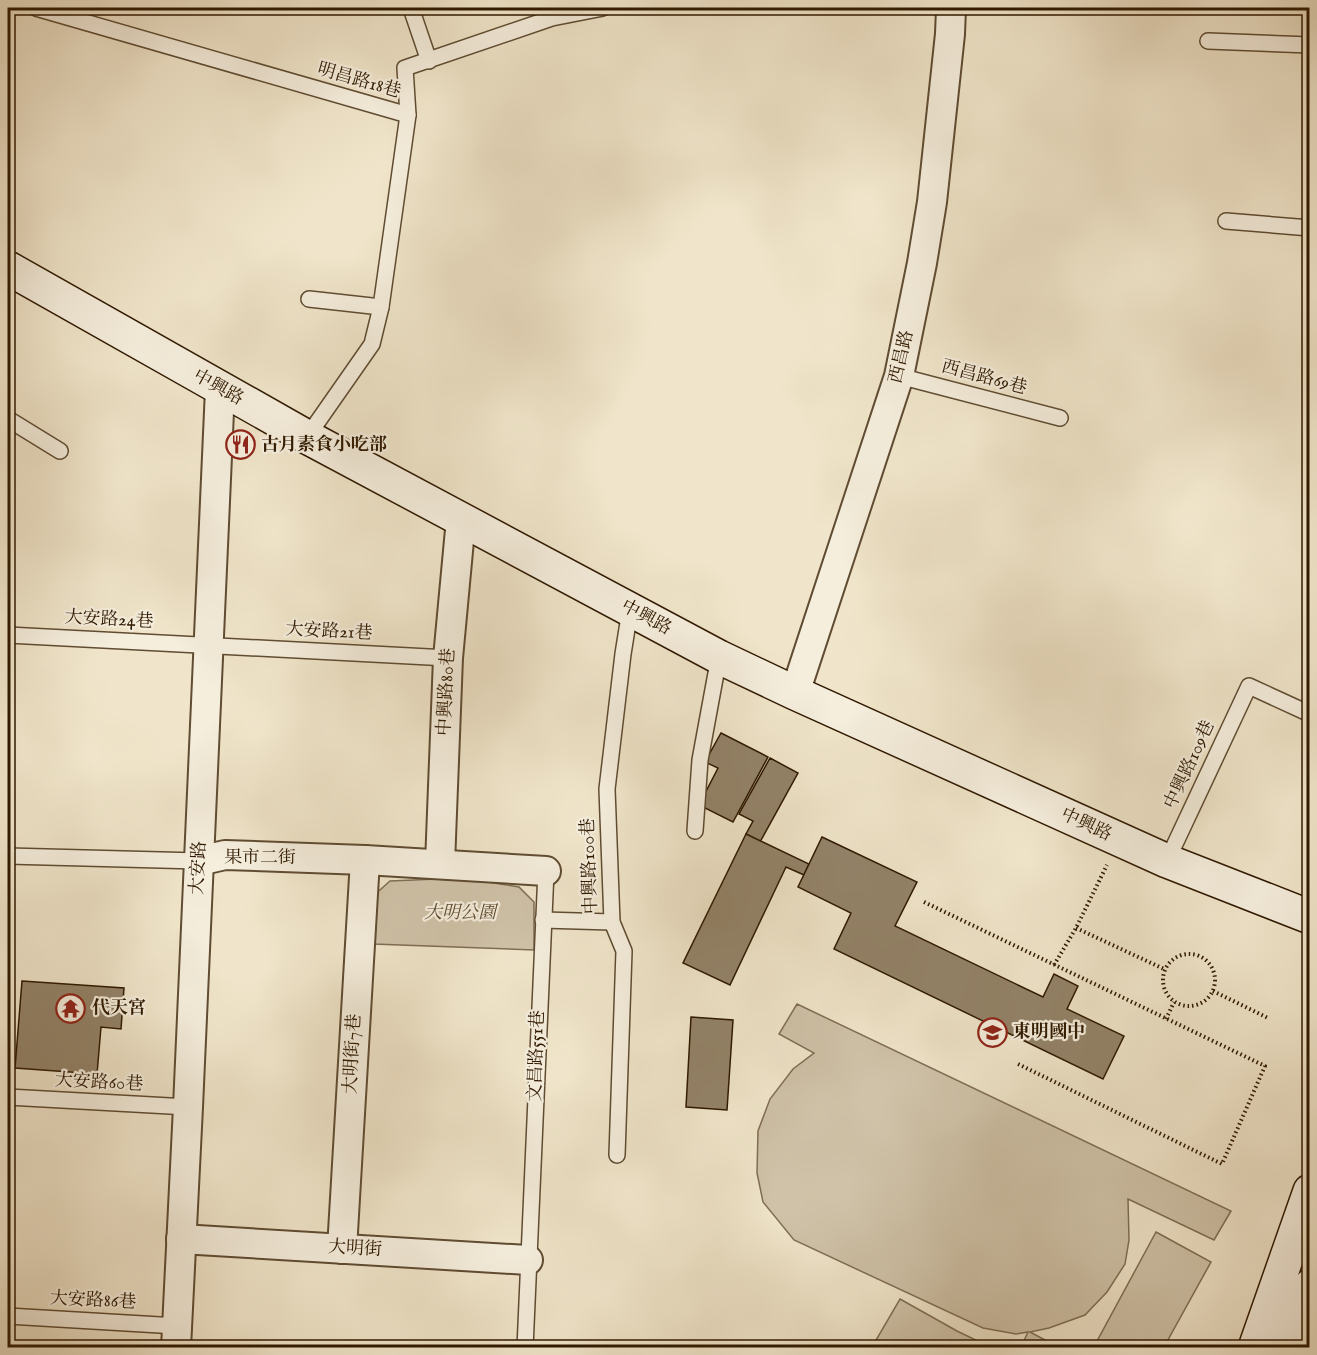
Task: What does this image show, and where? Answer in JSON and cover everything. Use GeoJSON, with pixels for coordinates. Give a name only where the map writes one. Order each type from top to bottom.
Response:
{"type":"FeatureCollection","features":[{"type":"Feature","properties":{"kind":"main road","name":"中興路"},"geometry":{"type":"LineString","coordinates":[[8,268],[307,437],[719,657],[1119,840],[1310,916]]}},
{"type":"Feature","properties":{"kind":"main road"},"geometry":{"type":"LineString","coordinates":[[1255,1347],[1310,1191]]}},
{"type":"Feature","properties":{"kind":"main road"},"geometry":{"type":"LineString","coordinates":[[1288,1347],[1310,1286]]}},
{"type":"Feature","properties":{"kind":"street","name":"西昌路"},"geometry":{"type":"LineString","coordinates":[[795,693],[898,376],[922,263],[932,202],[951,8]]}},
{"type":"Feature","properties":{"kind":"street","name":"大安路"},"geometry":{"type":"LineString","coordinates":[[176,1337],[220,389]]}},
{"type":"Feature","properties":{"kind":"street","name":"中興路80巷"},"geometry":{"type":"LineString","coordinates":[[440,864],[448,658],[461,519]]}},
{"type":"Feature","properties":{"kind":"street","name":"果市二街"},"geometry":{"type":"LineString","coordinates":[[199,861],[225,855],[440,864]]}},
{"type":"Feature","properties":{"kind":"street","name":"大明街7巷"},"geometry":{"type":"LineString","coordinates":[[342,1249],[365,860]]}},
{"type":"Feature","properties":{"kind":"street","name":"文昌路551巷"},"geometry":{"type":"LineString","coordinates":[[440,864],[546,871]]}},
{"type":"Feature","properties":{"kind":"street","name":"大明街"},"geometry":{"type":"LineString","coordinates":[[181,1239],[528,1260]]}},
{"type":"Feature","properties":{"kind":"lane","name":"明昌路18巷"},"geometry":{"type":"LineString","coordinates":[[36,8],[408,115],[381,307],[372,344],[307,437]]}},
{"type":"Feature","properties":{"kind":"lane"},"geometry":{"type":"LineString","coordinates":[[411,8],[429,61]]}},
{"type":"Feature","properties":{"kind":"lane"},"geometry":{"type":"LineString","coordinates":[[408,115],[405,68],[429,61],[550,13],[603,8]]}},
{"type":"Feature","properties":{"kind":"lane"},"geometry":{"type":"LineString","coordinates":[[1208,41],[1310,45]]}},
{"type":"Feature","properties":{"kind":"lane"},"geometry":{"type":"LineString","coordinates":[[1226,221],[1304,227],[1310,212]]}},
{"type":"Feature","properties":{"kind":"lane"},"geometry":{"type":"LineString","coordinates":[[309,299],[381,307]]}},
{"type":"Feature","properties":{"kind":"lane","name":"西昌路69巷"},"geometry":{"type":"LineString","coordinates":[[898,376],[1060,418]]}},
{"type":"Feature","properties":{"kind":"lane"},"geometry":{"type":"LineString","coordinates":[[8,419],[60,451]]}},
{"type":"Feature","properties":{"kind":"lane","name":"中興路100巷"},"geometry":{"type":"LineString","coordinates":[[617,1155],[624,951],[612,922],[607,789],[622,654],[630,610]]}},
{"type":"Feature","properties":{"kind":"lane","name":"大安路24巷"},"geometry":{"type":"LineString","coordinates":[[8,635],[209,645]]}},
{"type":"Feature","properties":{"kind":"lane","name":"大安路21巷"},"geometry":{"type":"LineString","coordinates":[[209,645],[448,658]]}},
{"type":"Feature","properties":{"kind":"lane"},"geometry":{"type":"LineString","coordinates":[[695,831],[700,760],[719,657]]}},
{"type":"Feature","properties":{"kind":"lane","name":"中興路109巷"},"geometry":{"type":"LineString","coordinates":[[1167,861],[1249,686],[1310,714]]}},
{"type":"Feature","properties":{"kind":"lane","name":"果市二街"},"geometry":{"type":"LineString","coordinates":[[8,856],[199,861]]}},
{"type":"Feature","properties":{"kind":"lane","name":"文昌路551巷"},"geometry":{"type":"LineString","coordinates":[[525,1347],[546,871]]}},
{"type":"Feature","properties":{"kind":"lane"},"geometry":{"type":"LineString","coordinates":[[543,920],[612,922]]}},
{"type":"Feature","properties":{"kind":"lane","name":"大安路60巷"},"geometry":{"type":"LineString","coordinates":[[8,1097],[188,1107]]}},
{"type":"Feature","properties":{"kind":"lane","name":"大安路86巷"},"geometry":{"type":"LineString","coordinates":[[8,1316],[176,1337]]}},
{"type":"Feature","properties":{"kind":"path"},"geometry":{"type":"LineString","coordinates":[[1054,965],[1076,928],[1119,840]]}},
{"type":"Feature","properties":{"kind":"path"},"geometry":{"type":"LineString","coordinates":[[924,902],[1265,1066],[1222,1164],[1018,1064]]}},
{"type":"Feature","properties":{"kind":"path"},"geometry":{"type":"LineString","coordinates":[[1076,928],[1164,969]]}},
{"type":"Feature","properties":{"kind":"path"},"geometry":{"type":"LineString","coordinates":[[1191,953],[1200,956],[1212,966],[1215,974],[1213,991],[1200,1004],[1191,1006],[1174,1002],[1163,987],[1164,969],[1175,957],[1183,954],[1191,953]]}},
{"type":"Feature","properties":{"kind":"path"},"geometry":{"type":"LineString","coordinates":[[1213,991],[1268,1018]]}},
{"type":"Feature","properties":{"kind":"path"},"geometry":{"type":"LineString","coordinates":[[1166,1019],[1174,1002]]}},
{"type":"Feature","properties":{"kind":"green space","name":"大明公園"},"geometry":{"type":"Polygon","coordinates":[[[461,878],[519,887],[534,902],[534,950],[373,944],[372,897],[390,881],[461,878]]]}},
{"type":"Feature","properties":{"kind":"green space"},"geometry":{"type":"Polygon","coordinates":[[[797,1004],[1231,1211],[1214,1240],[1128,1199],[1129,1240],[1125,1264],[1107,1292],[1085,1315],[1030,1332],[1058,1347],[1021,1347],[1028,1332],[1016,1334],[983,1328],[794,1240],[763,1202],[757,1173],[758,1131],[770,1099],[793,1069],[814,1053],[779,1034],[797,1004]]]}},
{"type":"Feature","properties":{"kind":"green space"},"geometry":{"type":"Polygon","coordinates":[[[1156,1232],[1211,1262],[1164,1347],[1104,1347],[1096,1343],[1156,1232]]]}},
{"type":"Feature","properties":{"kind":"green space"},"geometry":{"type":"Polygon","coordinates":[[[900,1299],[957,1331],[990,1347],[872,1347],[900,1299]]]}},
{"type":"Feature","properties":{"kind":"building"},"geometry":{"type":"Polygon","coordinates":[[[721,733],[768,757],[733,822],[699,805],[718,768],[705,762],[721,733]]]}},
{"type":"Feature","properties":{"kind":"building"},"geometry":{"type":"Polygon","coordinates":[[[770,758],[798,773],[760,842],[746,834],[753,821],[739,814],[770,758]]]}},
{"type":"Feature","properties":{"kind":"building"},"geometry":{"type":"Polygon","coordinates":[[[746,834],[809,864],[804,875],[786,867],[730,985],[683,963],[746,834]]]}},
{"type":"Feature","properties":{"kind":"building"},"geometry":{"type":"Polygon","coordinates":[[[822,837],[917,882],[895,926],[1043,997],[1054,974],[1078,986],[1067,1009],[1124,1036],[1103,1079],[834,949],[851,913],[798,887],[822,837]]]}},
{"type":"Feature","properties":{"kind":"building","name":"代天宮"},"geometry":{"type":"Polygon","coordinates":[[[22,981],[124,988],[121,1029],[101,1027],[97,1074],[15,1068],[22,981]]]}},
{"type":"Feature","properties":{"kind":"building"},"geometry":{"type":"Polygon","coordinates":[[[691,1017],[733,1020],[727,1110],[686,1107],[691,1017]]]}},
{"type":"Feature","properties":{"kind":"building"},"geometry":{"type":"Polygon","coordinates":[[[689,1341],[801,1348],[689,1348],[689,1341]]]}},
{"type":"Feature","properties":{"kind":"place","name":"古月素食小吃部"},"geometry":{"type":"Point","coordinates":[240,445]}},
{"type":"Feature","properties":{"kind":"place","name":"代天宮"},"geometry":{"type":"Point","coordinates":[71,1008]}},
{"type":"Feature","properties":{"kind":"place","name":"東明國中"},"geometry":{"type":"Point","coordinates":[992,1032]}}]}
